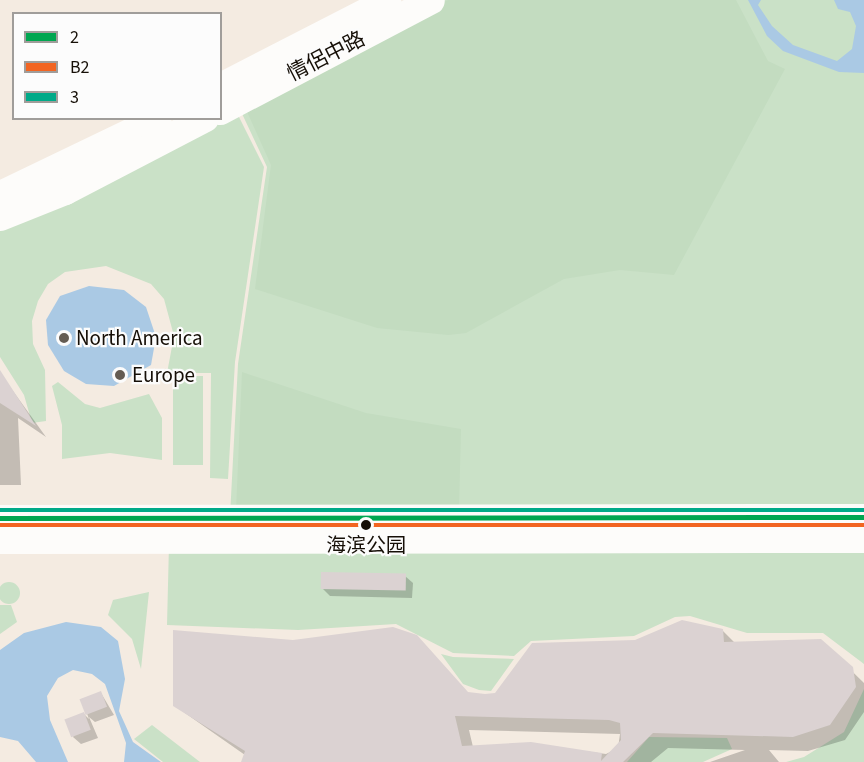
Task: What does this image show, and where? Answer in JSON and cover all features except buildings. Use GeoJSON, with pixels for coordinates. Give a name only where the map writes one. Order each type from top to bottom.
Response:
{"type":"FeatureCollection","features":[{"type":"Feature","properties":{"kind":"highway","name":"情侶中路"},"geometry":{"type":"LineString","coordinates":[[222,85],[387,0]]}},
{"type":"Feature","properties":{"kind":"highway","name":"情侶中路"},"geometry":{"type":"LineString","coordinates":[[222,110],[431,0]]}},
{"type":"Feature","properties":{"kind":"highway"},"geometry":{"type":"LineString","coordinates":[[0,194],[154,120]]}},
{"type":"Feature","properties":{"kind":"highway"},"geometry":{"type":"LineString","coordinates":[[0,217],[65,191],[202,120]]}},
{"type":"Feature","properties":{"kind":"main road"},"geometry":{"type":"LineString","coordinates":[[0,518],[864,517]]}},
{"type":"Feature","properties":{"kind":"main road"},"geometry":{"type":"LineString","coordinates":[[0,541],[864,540]]}},
{"type":"Feature","properties":{"kind":"green space","name":"海滨公园"},"geometry":{"type":"Polygon","coordinates":[[[432,0],[864,0],[864,516],[230,516],[238,364],[267,167],[237,103],[432,0]]]}},
{"type":"Feature","properties":{"kind":"green space"},"geometry":{"type":"Polygon","coordinates":[[[448,0],[736,0],[768,61],[785,69],[674,275],[620,270],[564,279],[466,333],[448,335],[377,328],[255,289],[271,165],[244,105],[448,0]]]}},
{"type":"Feature","properties":{"kind":"green space"},"geometry":{"type":"Polygon","coordinates":[[[235,109],[264,167],[235,362],[228,479],[210,478],[211,373],[167,373],[174,336],[164,299],[151,284],[106,266],[65,272],[48,284],[38,301],[32,321],[33,344],[45,370],[46,421],[32,423],[24,395],[0,357],[0,221],[212,120],[222,120],[222,115],[235,109]]]}},
{"type":"Feature","properties":{"kind":"green space"},"geometry":{"type":"Polygon","coordinates":[[[242,372],[366,413],[461,429],[459,511],[236,510],[242,372]]]}},
{"type":"Feature","properties":{"kind":"green space"},"geometry":{"type":"Polygon","coordinates":[[[173,376],[203,376],[203,465],[173,465],[173,376]]]}},
{"type":"Feature","properties":{"kind":"green space"},"geometry":{"type":"Polygon","coordinates":[[[58,382],[85,404],[100,408],[149,394],[162,418],[162,460],[110,453],[62,459],[62,425],[52,386],[58,382]]]}},
{"type":"Feature","properties":{"kind":"green space"},"geometry":{"type":"Polygon","coordinates":[[[864,543],[864,664],[823,633],[747,633],[690,616],[675,617],[634,636],[531,641],[514,656],[453,653],[396,624],[298,630],[167,625],[169,544],[864,543]]]}},
{"type":"Feature","properties":{"kind":"green space"},"geometry":{"type":"Polygon","coordinates":[[[9,582],[17,585],[19,589],[17,601],[9,604],[1,601],[-1,589],[1,585],[9,582]]]}},
{"type":"Feature","properties":{"kind":"green space"},"geometry":{"type":"Polygon","coordinates":[[[149,592],[141,669],[132,639],[108,615],[113,600],[149,592]]]}},
{"type":"Feature","properties":{"kind":"green space"},"geometry":{"type":"Polygon","coordinates":[[[0,605],[11,605],[17,622],[0,634],[0,605]]]}},
{"type":"Feature","properties":{"kind":"green space"},"geometry":{"type":"Polygon","coordinates":[[[441,654],[453,657],[514,659],[491,691],[479,690],[463,684],[441,654]]]}},
{"type":"Feature","properties":{"kind":"green space"},"geometry":{"type":"Polygon","coordinates":[[[864,689],[864,762],[786,762],[804,757],[844,732],[864,689]]]}},
{"type":"Feature","properties":{"kind":"green space"},"geometry":{"type":"Polygon","coordinates":[[[152,725],[200,762],[163,762],[134,739],[152,725]]]}},
{"type":"Feature","properties":{"kind":"green space"},"geometry":{"type":"Polygon","coordinates":[[[649,737],[727,738],[732,749],[703,762],[627,762],[649,737]]]}},
{"type":"Feature","properties":{"kind":"water"},"geometry":{"type":"Polygon","coordinates":[[[748,0],[761,0],[758,5],[772,26],[793,45],[837,61],[852,49],[856,26],[850,12],[838,9],[834,0],[864,0],[864,73],[839,72],[783,51],[767,36],[748,0]]]}},
{"type":"Feature","properties":{"kind":"water"},"geometry":{"type":"Polygon","coordinates":[[[89,286],[124,290],[146,307],[156,337],[151,365],[114,386],[86,384],[64,371],[48,345],[46,320],[60,296],[89,286]]]}},
{"type":"Feature","properties":{"kind":"water"},"geometry":{"type":"Polygon","coordinates":[[[66,622],[101,627],[118,641],[125,679],[119,711],[133,742],[161,762],[124,762],[126,743],[105,684],[92,674],[73,670],[58,678],[47,696],[50,720],[68,762],[36,762],[18,741],[0,737],[0,650],[24,633],[66,622]]]}},
{"type":"Feature","properties":{"kind":"transit line","name":"3"},"geometry":{"type":"LineString","coordinates":[[0,510],[864,510]]}},
{"type":"Feature","properties":{"kind":"transit line","name":"2"},"geometry":{"type":"LineString","coordinates":[[0,518],[864,517]]}},
{"type":"Feature","properties":{"kind":"transit line","name":"B2"},"geometry":{"type":"LineString","coordinates":[[0,525],[864,525]]}},
{"type":"Feature","properties":{"kind":"place","name":"North America"},"geometry":{"type":"Point","coordinates":[64,338]}},
{"type":"Feature","properties":{"kind":"place","name":"Europe"},"geometry":{"type":"Point","coordinates":[120,375]}},
{"type":"Feature","properties":{"kind":"place","name":"海滨公园"},"geometry":{"type":"Point","coordinates":[366,525]}}]}
